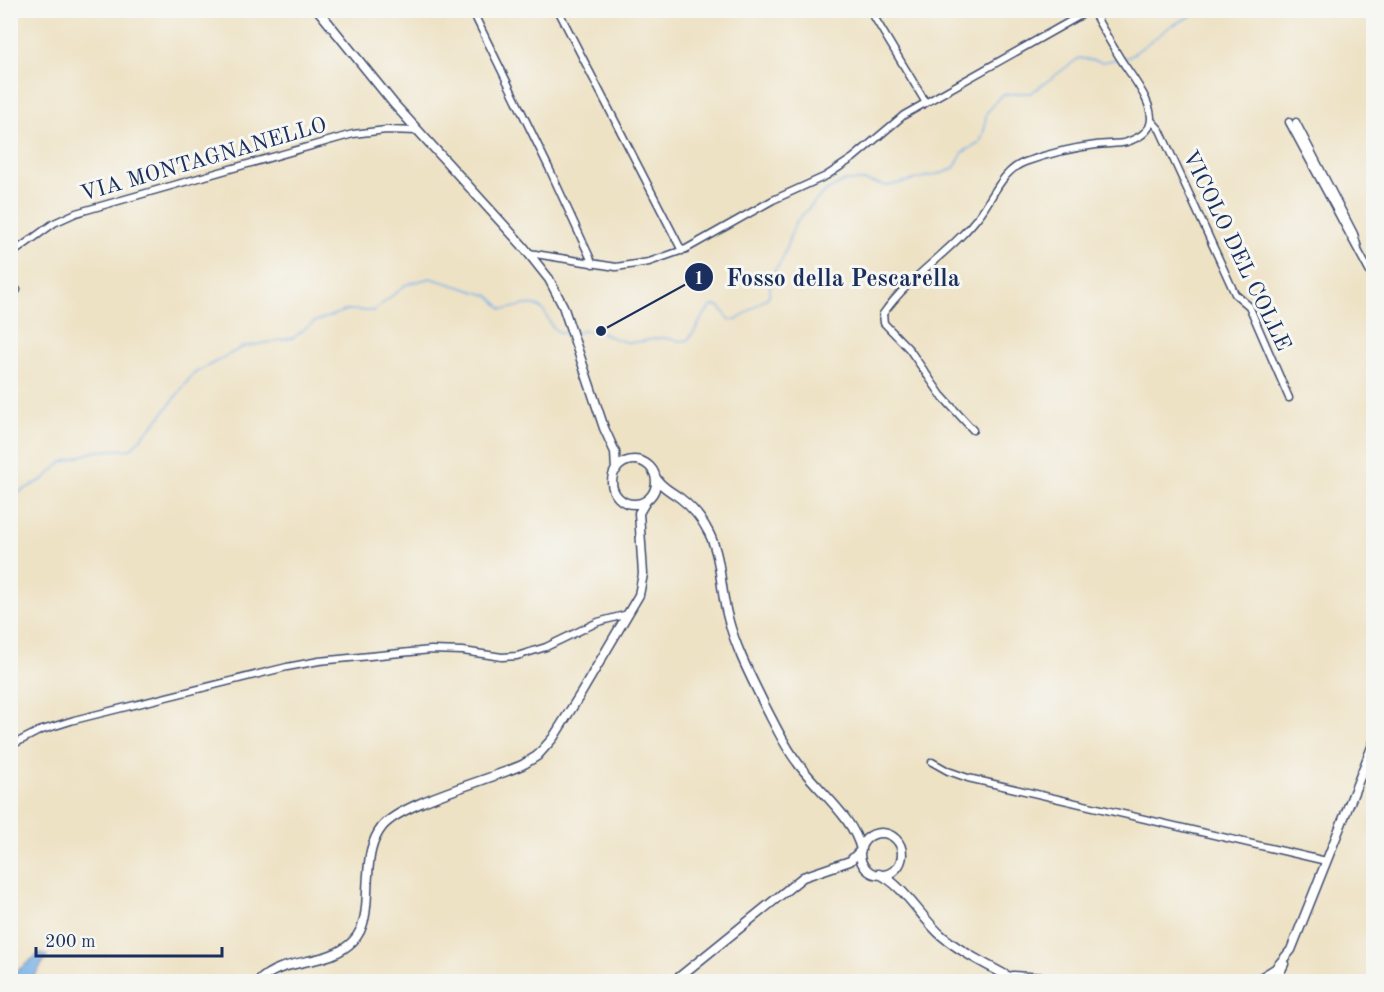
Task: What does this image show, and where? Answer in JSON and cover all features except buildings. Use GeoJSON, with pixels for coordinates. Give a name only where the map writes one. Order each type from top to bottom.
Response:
{"type":"FeatureCollection","features":[{"type":"Feature","properties":{"kind":"main road"},"geometry":{"type":"LineString","coordinates":[[318,10],[375,82],[529,253],[554,287],[616,457],[616,470],[612,481],[615,492],[635,509],[639,519]]}},
{"type":"Feature","properties":{"kind":"main road"},"geometry":{"type":"LineString","coordinates":[[611,443],[624,456],[646,463],[660,484],[696,513],[709,533],[716,554],[723,600],[734,639],[746,667],[780,734],[802,770],[846,820],[858,839],[864,866]]}},
{"type":"Feature","properties":{"kind":"main road"},"geometry":{"type":"LineString","coordinates":[[616,470],[624,463],[635,460]]}},
{"type":"Feature","properties":{"kind":"main road"},"geometry":{"type":"LineString","coordinates":[[258,981],[285,966],[331,956],[352,942],[360,932],[363,923],[371,850],[381,828],[392,818],[409,809],[517,767],[537,756],[553,738],[639,595],[643,582],[640,509],[649,498],[656,484],[656,478]]}},
{"type":"Feature","properties":{"kind":"main road"},"geometry":{"type":"LineString","coordinates":[[628,503],[640,503],[661,491],[671,492]]}},
{"type":"Feature","properties":{"kind":"main road"},"geometry":{"type":"LineString","coordinates":[[1275,981],[1290,950],[1374,742]]}},
{"type":"Feature","properties":{"kind":"main road"},"geometry":{"type":"LineString","coordinates":[[846,820],[864,832],[881,833],[892,837],[900,845],[902,857],[897,867],[897,880],[904,894]]}},
{"type":"Feature","properties":{"kind":"main road"},"geometry":{"type":"LineString","coordinates":[[673,981],[803,878],[854,859],[866,840],[875,834]]}},
{"type":"Feature","properties":{"kind":"main road"},"geometry":{"type":"LineString","coordinates":[[842,865],[856,864],[879,874],[885,874],[897,867]]}},
{"type":"Feature","properties":{"kind":"main road"},"geometry":{"type":"LineString","coordinates":[[879,874],[890,880],[918,912],[957,947],[1019,981]]}},
{"type":"Feature","properties":{"kind":"main road"},"geometry":{"type":"LineString","coordinates":[[1254,981],[1275,969],[1290,950]]}},
{"type":"Feature","properties":{"kind":"main road"},"geometry":{"type":"LineString","coordinates":[[1003,973],[1026,977],[1100,981]]}},
{"type":"Feature","properties":{"kind":"street"},"geometry":{"type":"LineString","coordinates":[[471,10],[549,168],[592,264]]}},
{"type":"Feature","properties":{"kind":"street"},"geometry":{"type":"LineString","coordinates":[[558,10],[682,251]]}},
{"type":"Feature","properties":{"kind":"street"},"geometry":{"type":"LineString","coordinates":[[870,10],[926,103]]}},
{"type":"Feature","properties":{"kind":"street"},"geometry":{"type":"LineString","coordinates":[[529,253],[616,267],[634,265],[682,251],[773,200],[830,173],[857,154],[895,121],[1091,10],[1141,90],[1150,112],[1149,127],[1128,142],[1062,151],[1015,167],[1005,177],[966,232],[931,263],[883,312],[884,323],[909,349],[941,395],[973,430]]}},
{"type":"Feature","properties":{"kind":"street","name":"VICOLO DEL COLLE"},"geometry":{"type":"LineString","coordinates":[[1151,120],[1160,130],[1235,294],[1249,306],[1289,398]]}},
{"type":"Feature","properties":{"kind":"street"},"geometry":{"type":"LineString","coordinates":[[1293,122],[1353,232],[1374,280]]}},
{"type":"Feature","properties":{"kind":"street","name":"VIA MONTAGNANELLO"},"geometry":{"type":"LineString","coordinates":[[10,255],[54,223],[72,214],[352,134],[386,129],[418,131]]}},
{"type":"Feature","properties":{"kind":"street"},"geometry":{"type":"LineString","coordinates":[[10,746],[39,731],[74,720],[287,667],[352,657],[431,650],[463,651],[502,657],[517,656],[546,647],[605,620],[629,614]]}},
{"type":"Feature","properties":{"kind":"street"},"geometry":{"type":"LineString","coordinates":[[932,762],[965,778],[1326,861]]}},
{"type":"Feature","properties":{"kind":"water"},"geometry":{"type":"Polygon","coordinates":[[[40,953],[47,956],[31,981],[11,981],[11,976],[40,953]]]}},
{"type":"Feature","properties":{"kind":"waterway"},"geometry":{"type":"LineString","coordinates":[[1122,58],[1129,57],[1171,26],[1203,10]]}},
{"type":"Feature","properties":{"kind":"waterway"},"geometry":{"type":"LineString","coordinates":[[577,332],[594,331],[631,342],[663,338],[684,341],[690,338],[704,314],[712,306],[719,306],[730,320],[737,320],[769,296],[771,276],[781,262],[795,223],[823,193],[845,181],[865,181],[888,186],[946,172],[955,167],[963,152],[980,143],[986,114],[1001,95],[1031,93],[1079,58],[1103,62],[1117,59]]}},
{"type":"Feature","properties":{"kind":"waterway"},"geometry":{"type":"LineString","coordinates":[[10,497],[44,479],[61,463],[96,451],[131,449],[161,416],[193,374],[243,347],[293,338],[314,322],[347,310],[374,311],[405,285],[430,278],[490,296],[502,309],[527,304],[535,305],[541,308],[556,330],[569,334]]}},
{"type":"Feature","properties":{"kind":"place","name":"Fosso della Pescarella"},"geometry":{"type":"Point","coordinates":[601,331]}}]}
